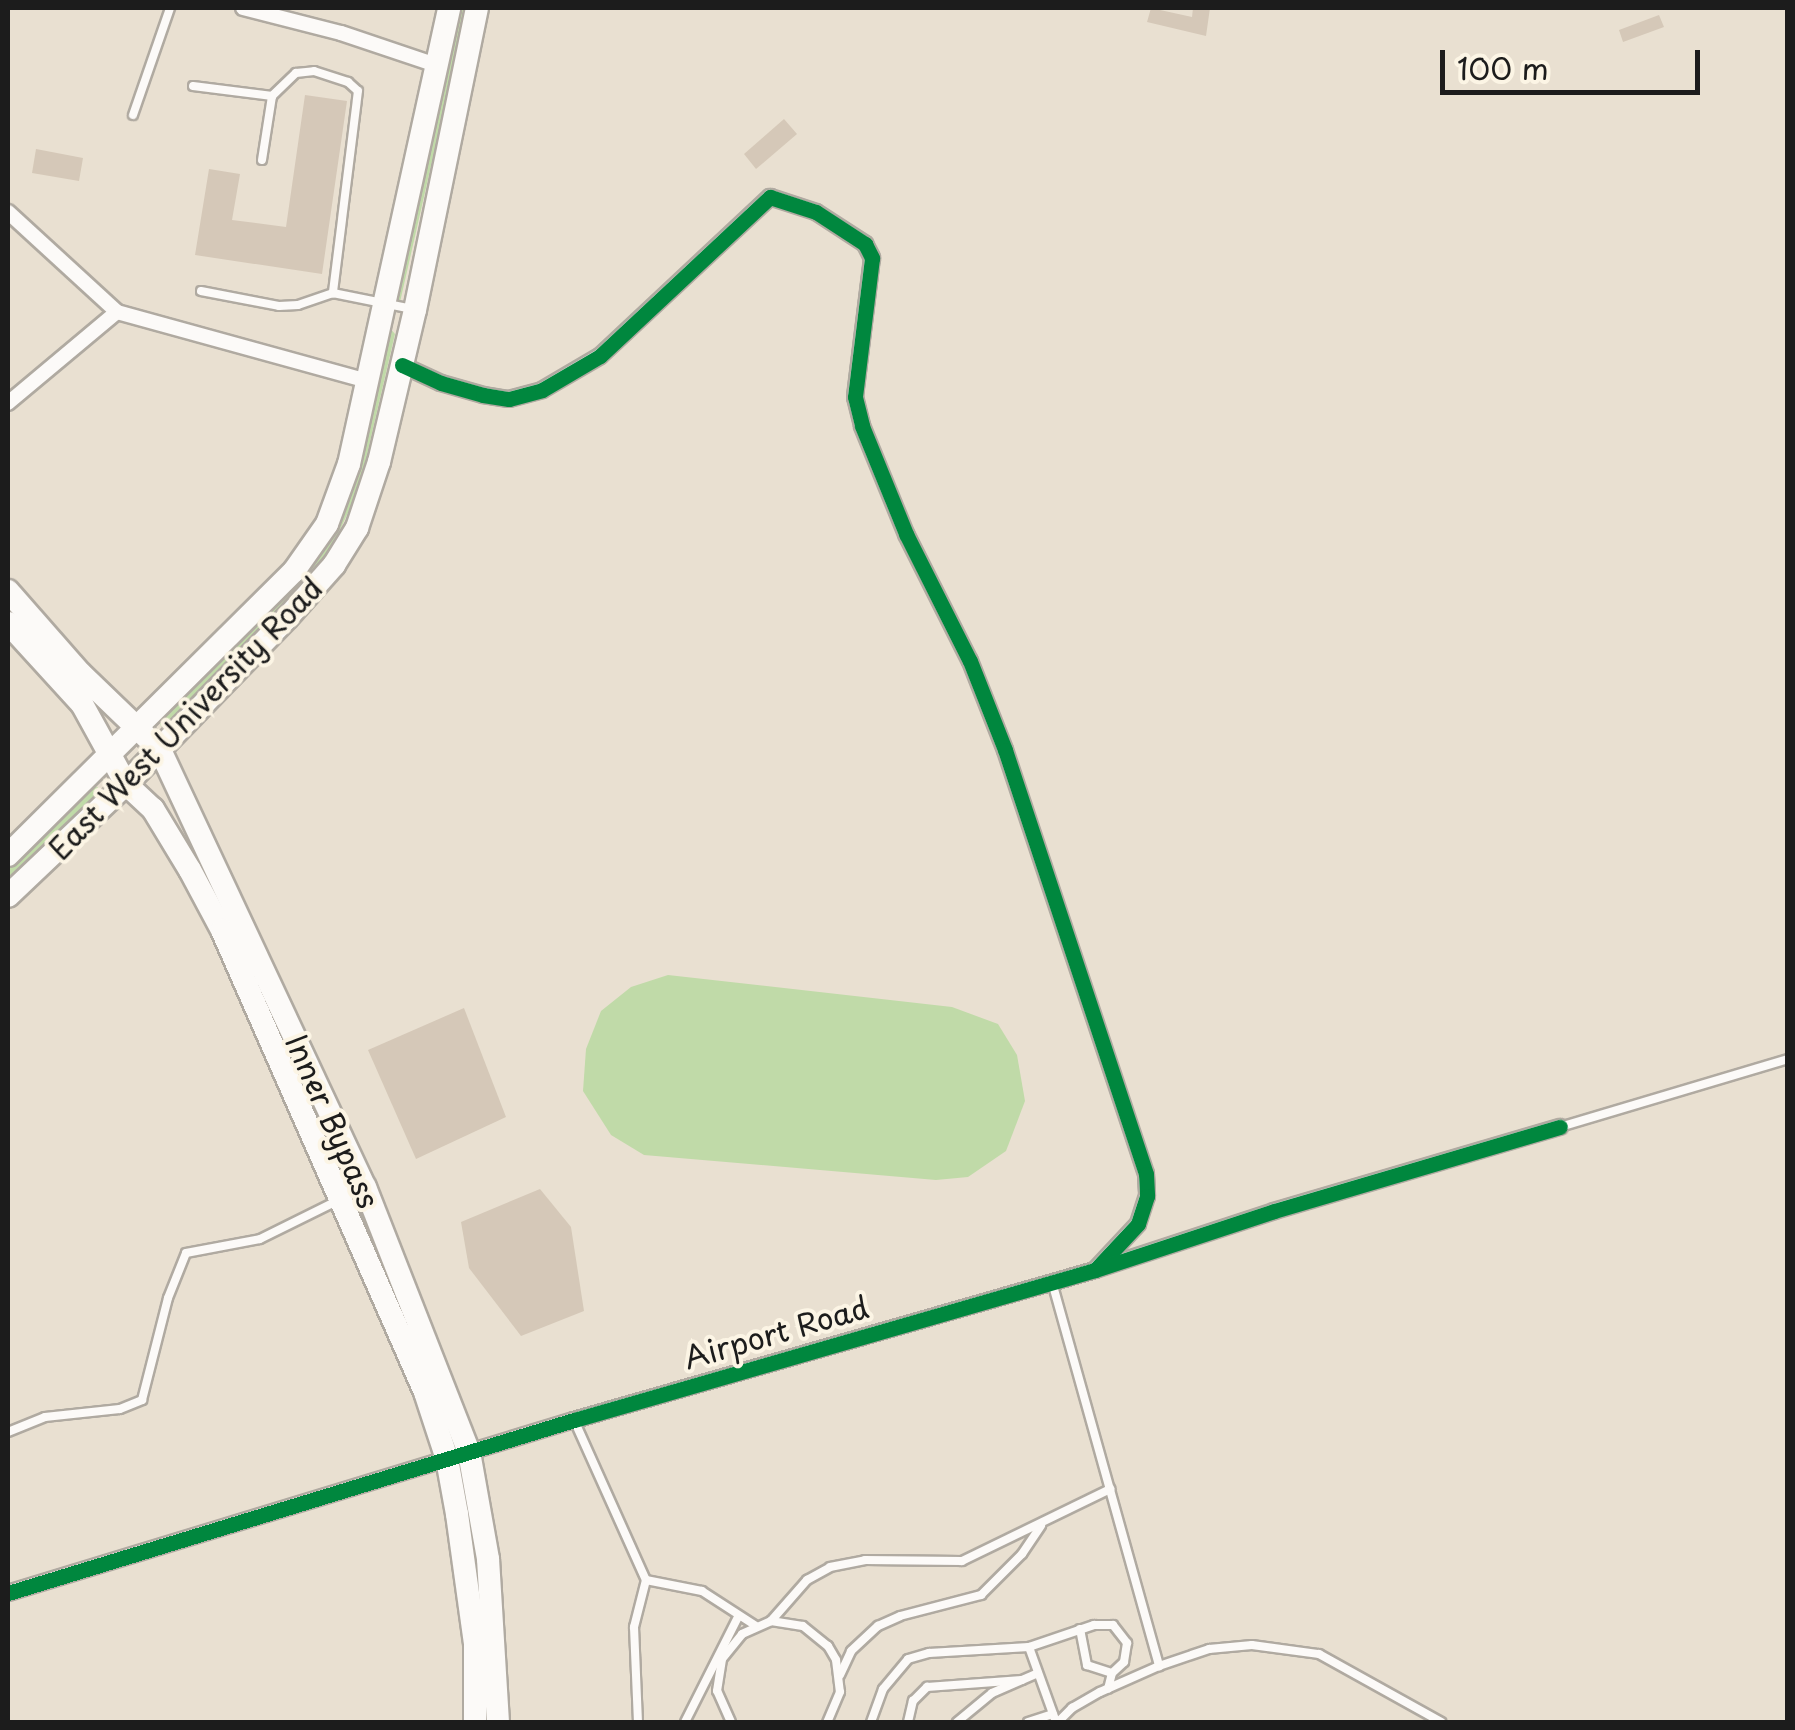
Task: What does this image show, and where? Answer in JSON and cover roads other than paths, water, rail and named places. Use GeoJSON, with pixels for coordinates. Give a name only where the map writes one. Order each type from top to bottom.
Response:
{"type":"FeatureCollection","features":[{"type":"Feature","properties":{"kind":"main road","name":"East West University Road"},"geometry":{"type":"LineString","coordinates":[[8,855],[309,552],[343,487],[449,8]]}},
{"type":"Feature","properties":{"kind":"main road","name":"East West University Road"},"geometry":{"type":"LineString","coordinates":[[8,896],[126,784],[288,618],[334,565],[357,528],[379,462],[402,365],[477,8]]}},
{"type":"Feature","properties":{"kind":"main road","name":"Inner Bypass"},"geometry":{"type":"LineString","coordinates":[[8,591],[80,673],[160,750],[364,1187],[458,1456],[488,1559],[498,1722]]}},
{"type":"Feature","properties":{"kind":"main road","name":"Inner Bypass"},"geometry":{"type":"LineString","coordinates":[[8,623],[82,704],[126,784],[153,809],[222,930],[425,1392],[458,1456],[475,1643],[475,1722]]}},
{"type":"Feature","properties":{"kind":"street"},"geometry":{"type":"LineString","coordinates":[[243,8],[341,33],[436,65]]}},
{"type":"Feature","properties":{"kind":"street"},"geometry":{"type":"LineString","coordinates":[[402,365],[483,395],[509,399],[542,390],[600,356],[770,197],[816,212],[865,244],[872,258],[856,396],[862,426],[906,534],[970,661],[1004,750],[1146,1174],[1147,1196],[1138,1224],[1095,1270]]}},
{"type":"Feature","properties":{"kind":"street"},"geometry":{"type":"LineString","coordinates":[[8,212],[118,312],[367,381]]}},
{"type":"Feature","properties":{"kind":"street"},"geometry":{"type":"LineString","coordinates":[[8,403],[118,312]]}},
{"type":"Feature","properties":{"kind":"street","name":"Airport Road"},"geometry":{"type":"LineString","coordinates":[[8,1593],[574,1420],[1095,1270],[1274,1211],[1560,1127]]}},
{"type":"Feature","properties":{"kind":"lane"},"geometry":{"type":"LineString","coordinates":[[133,115],[170,8]]}},
{"type":"Feature","properties":{"kind":"lane"},"geometry":{"type":"LineString","coordinates":[[262,160],[272,96],[302,70],[330,75],[358,91],[333,293]]}},
{"type":"Feature","properties":{"kind":"lane"},"geometry":{"type":"LineString","coordinates":[[193,86],[272,96]]}},
{"type":"Feature","properties":{"kind":"lane"},"geometry":{"type":"LineString","coordinates":[[201,291],[279,306],[298,305],[333,293],[414,310]]}},
{"type":"Feature","properties":{"kind":"lane","name":"Airport Road"},"geometry":{"type":"LineString","coordinates":[[1560,1127],[1788,1059]]}},
{"type":"Feature","properties":{"kind":"lane"},"geometry":{"type":"LineString","coordinates":[[8,1432],[45,1417],[132,1406],[142,1400],[168,1298],[186,1254],[260,1239],[364,1187]]}},
{"type":"Feature","properties":{"kind":"lane"},"geometry":{"type":"LineString","coordinates":[[1052,1282],[1159,1666]]}},
{"type":"Feature","properties":{"kind":"lane"},"geometry":{"type":"LineString","coordinates":[[574,1420],[646,1580],[634,1627],[638,1722]]}},
{"type":"Feature","properties":{"kind":"lane"},"geometry":{"type":"LineString","coordinates":[[771,1621],[807,1580],[830,1567],[865,1560],[962,1560],[1110,1489]]}},
{"type":"Feature","properties":{"kind":"lane"},"geometry":{"type":"LineString","coordinates":[[840,1722],[829,1720],[840,1675],[852,1651],[878,1626],[900,1616],[981,1595],[1022,1554],[1044,1522]]}},
{"type":"Feature","properties":{"kind":"lane"},"geometry":{"type":"LineString","coordinates":[[646,1580],[702,1591],[756,1626]]}},
{"type":"Feature","properties":{"kind":"lane"},"geometry":{"type":"LineString","coordinates":[[685,1722],[738,1616]]}},
{"type":"Feature","properties":{"kind":"lane"},"geometry":{"type":"LineString","coordinates":[[731,1722],[722,1707],[718,1675],[730,1645],[756,1626],[771,1621],[803,1626],[817,1634],[836,1660],[840,1675]]}},
{"type":"Feature","properties":{"kind":"lane"},"geometry":{"type":"LineString","coordinates":[[871,1722],[883,1690],[908,1659],[929,1653],[1029,1646],[1080,1629],[1114,1624],[1125,1635],[1126,1655],[1112,1674],[1108,1688]]}},
{"type":"Feature","properties":{"kind":"lane"},"geometry":{"type":"LineString","coordinates":[[1080,1629],[1086,1664],[1112,1674]]}},
{"type":"Feature","properties":{"kind":"lane"},"geometry":{"type":"LineString","coordinates":[[1028,1722],[1056,1720],[1108,1688],[1159,1666],[1209,1650],[1252,1645],[1302,1651],[1341,1664],[1441,1722]]}},
{"type":"Feature","properties":{"kind":"lane"},"geometry":{"type":"LineString","coordinates":[[1029,1646],[1056,1720]]}},
{"type":"Feature","properties":{"kind":"lane"},"geometry":{"type":"LineString","coordinates":[[957,1722],[992,1693],[1038,1673]]}},
{"type":"Feature","properties":{"kind":"lane"},"geometry":{"type":"LineString","coordinates":[[908,1722],[913,1702],[927,1687],[1022,1680]]}}]}
